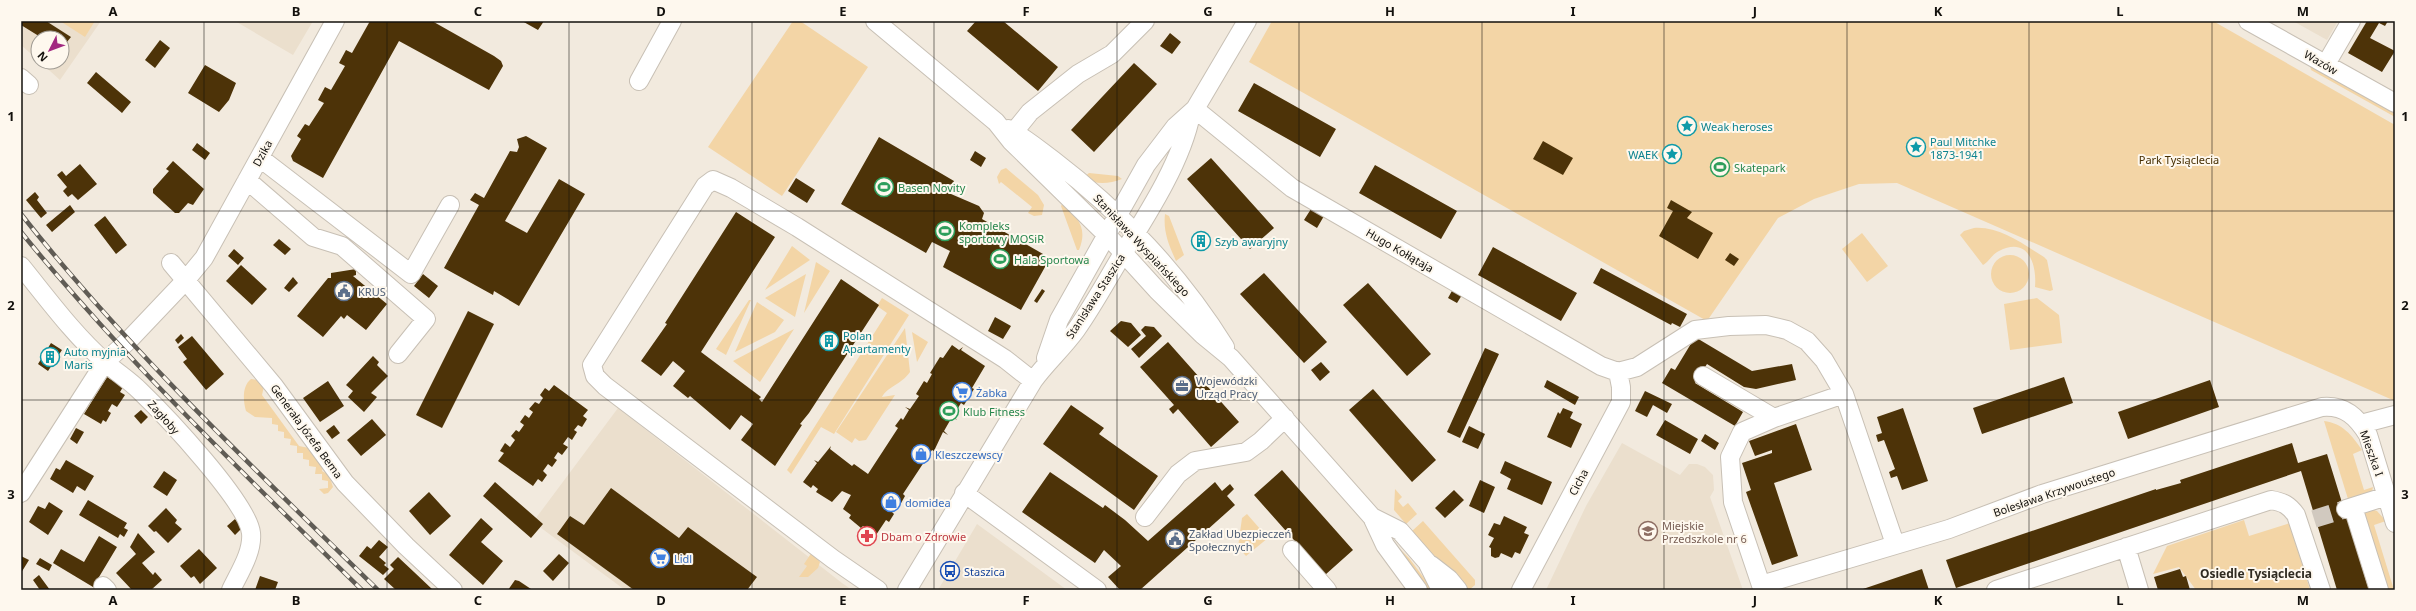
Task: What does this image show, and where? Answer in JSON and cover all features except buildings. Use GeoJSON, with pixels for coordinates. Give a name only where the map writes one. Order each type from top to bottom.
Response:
{"type":"FeatureCollection","features":[{"type":"Feature","properties":{"kind":"street","name":"Dzika"},"geometry":{"type":"LineString","coordinates":[[21,493],[105,362],[129,340],[185,281],[204,258],[335,21]]}},
{"type":"Feature","properties":{"kind":"street"},"geometry":{"type":"LineString","coordinates":[[638,81],[672,21]]}},
{"type":"Feature","properties":{"kind":"street","name":"Stanisława Wyspiańskiego"},"geometry":{"type":"LineString","coordinates":[[876,21],[1012,135],[1074,176],[1118,216],[1183,287],[1209,321],[1232,358],[1372,517],[1385,545],[1412,586]]}},
{"type":"Feature","properties":{"kind":"street"},"geometry":{"type":"LineString","coordinates":[[1012,135],[1030,112],[1078,74],[1112,54],[1145,21]]}},
{"type":"Feature","properties":{"kind":"street","name":"Stanisława Staszica"},"geometry":{"type":"LineString","coordinates":[[907,590],[964,493],[1033,381],[1044,366],[1075,331],[1135,235],[1160,191],[1188,130],[1193,112],[1247,21]]}},
{"type":"Feature","properties":{"kind":"street","name":"Wazów"},"geometry":{"type":"LineString","coordinates":[[2248,21],[2395,103]]}},
{"type":"Feature","properties":{"kind":"street"},"geometry":{"type":"LineString","coordinates":[[2326,64],[2351,21]]}},
{"type":"Feature","properties":{"kind":"street","name":"Stanisława Staszica"},"geometry":{"type":"LineString","coordinates":[[1044,366],[1059,320],[1146,165],[1175,127],[1193,112]]}},
{"type":"Feature","properties":{"kind":"street","name":"Hugo Kołłątaja"},"geometry":{"type":"LineString","coordinates":[[1193,112],[1292,188],[1601,366],[1618,372]]}},
{"type":"Feature","properties":{"kind":"street","name":"Stanisława Wyspiańskiego"},"geometry":{"type":"LineString","coordinates":[[1012,135],[1107,235],[1123,254],[1203,335],[1232,358]]}},
{"type":"Feature","properties":{"kind":"street"},"geometry":{"type":"LineString","coordinates":[[260,158],[411,274],[450,205]]}},
{"type":"Feature","properties":{"kind":"street"},"geometry":{"type":"LineString","coordinates":[[247,180],[313,237],[342,246],[426,318],[398,354]]}},
{"type":"Feature","properties":{"kind":"street"},"geometry":{"type":"LineString","coordinates":[[878,590],[604,386],[595,376],[592,365],[705,186],[713,180],[731,188],[797,226],[1005,359],[1033,381]]}},
{"type":"Feature","properties":{"kind":"street","name":"Generała Józefa Bema"},"geometry":{"type":"LineString","coordinates":[[170,263],[266,376],[345,483],[375,516],[453,590]]}},
{"type":"Feature","properties":{"kind":"street","name":"Zagłoby"},"geometry":{"type":"LineString","coordinates":[[21,266],[53,306],[105,362],[125,377],[151,403],[213,472],[240,506],[248,519],[251,534],[250,548],[231,590]]}},
{"type":"Feature","properties":{"kind":"street"},"geometry":{"type":"LineString","coordinates":[[1618,372],[1637,367],[1695,330],[1730,326],[1766,325],[1787,330],[1807,341],[1824,360],[1844,394],[1895,544]]}},
{"type":"Feature","properties":{"kind":"street","name":"Cicha"},"geometry":{"type":"LineString","coordinates":[[1521,590],[1621,402],[1621,387],[1618,372]]}},
{"type":"Feature","properties":{"kind":"street"},"geometry":{"type":"LineString","coordinates":[[1703,376],[1774,418],[1844,394]]}},
{"type":"Feature","properties":{"kind":"street","name":"Bolesława Krzywoustego"},"geometry":{"type":"LineString","coordinates":[[1774,418],[1742,432],[1730,457],[1733,502],[1760,585],[1948,529],[2042,494],[2318,408],[2335,406],[2349,411]]}},
{"type":"Feature","properties":{"kind":"street","name":"Mieszka I"},"geometry":{"type":"LineString","coordinates":[[2349,411],[2361,424],[2368,435],[2395,523]]}},
{"type":"Feature","properties":{"kind":"street"},"geometry":{"type":"LineString","coordinates":[[2361,424],[2395,415]]}},
{"type":"Feature","properties":{"kind":"street"},"geometry":{"type":"LineString","coordinates":[[1146,517],[1178,474],[1192,463],[1246,452],[1261,441],[1285,418]]}},
{"type":"Feature","properties":{"kind":"street"},"geometry":{"type":"LineString","coordinates":[[964,493],[1097,590]]}},
{"type":"Feature","properties":{"kind":"street"},"geometry":{"type":"LineString","coordinates":[[2379,590],[2349,508],[2387,496]]}},
{"type":"Feature","properties":{"kind":"street"},"geometry":{"type":"LineString","coordinates":[[1996,590],[2271,500],[2281,501],[2290,506],[2307,521],[2322,590]]}},
{"type":"Feature","properties":{"kind":"street","name":"Stanisława Wyspiańskiego"},"geometry":{"type":"LineString","coordinates":[[1372,517],[1400,531],[1428,562],[1441,590]]}},
{"type":"Feature","properties":{"kind":"street"},"geometry":{"type":"LineString","coordinates":[[2126,547],[2139,590]]}},
{"type":"Feature","properties":{"kind":"street"},"geometry":{"type":"LineString","coordinates":[[1292,550],[1327,590]]}},
{"type":"Feature","properties":{"kind":"street"},"geometry":{"type":"LineString","coordinates":[[1428,562],[1449,579],[1458,590]]}},
{"type":"Feature","properties":{"kind":"shaded area"},"geometry":{"type":"Polygon","coordinates":[[[21,21],[101,21],[70,66],[70,30],[30,30],[30,53],[21,45],[21,21]]]}},
{"type":"Feature","properties":{"kind":"shaded area"},"geometry":{"type":"Polygon","coordinates":[[[235,21],[313,21],[293,55],[235,21]]]}},
{"type":"Feature","properties":{"kind":"shaded area"},"geometry":{"type":"Polygon","coordinates":[[[2293,21],[2338,21],[2327,40],[2293,21]]]}},
{"type":"Feature","properties":{"kind":"shaded area"},"geometry":{"type":"Polygon","coordinates":[[[49,70],[67,70],[60,80],[49,70]]]}},
{"type":"Feature","properties":{"kind":"shaded area"},"geometry":{"type":"Polygon","coordinates":[[[618,408],[852,590],[625,590],[533,522],[618,408]]]}},
{"type":"Feature","properties":{"kind":"shaded area","name":"Miejskie Przedszkole nr 6"},"geometry":{"type":"Polygon","coordinates":[[[1622,443],[1680,475],[1689,464],[1697,464],[1705,467],[1713,475],[1714,490],[1710,497],[1743,590],[1546,590],[1586,506],[1622,443]]]}},
{"type":"Feature","properties":{"kind":"shaded area"},"geometry":{"type":"Polygon","coordinates":[[[977,524],[1067,590],[938,590],[977,524]]]}},
{"type":"Feature","properties":{"kind":"green space"},"geometry":{"type":"Polygon","coordinates":[[[60,21],[95,21],[85,37],[60,21]]]}},
{"type":"Feature","properties":{"kind":"green space"},"geometry":{"type":"Polygon","coordinates":[[[793,21],[800,21],[868,67],[782,196],[708,147],[793,21]]]}},
{"type":"Feature","properties":{"kind":"green space","name":"Park Tysiąclecia"},"geometry":{"type":"Polygon","coordinates":[[[1272,21],[2213,21],[2395,125],[2395,401],[1897,183],[1859,184],[1814,199],[1778,218],[1707,321],[1249,62],[1272,21]]]}},
{"type":"Feature","properties":{"kind":"green space"},"geometry":{"type":"Polygon","coordinates":[[[2310,64],[2395,112],[2395,117],[2311,70],[2310,64]]]}},
{"type":"Feature","properties":{"kind":"green space"},"geometry":{"type":"Polygon","coordinates":[[[1006,168],[1038,195],[1044,205],[1042,215],[1034,216],[1028,213],[1032,207],[1001,182],[999,184],[997,177],[1001,170],[1006,168]]]}},
{"type":"Feature","properties":{"kind":"green space"},"geometry":{"type":"Polygon","coordinates":[[[1089,173],[1118,176],[1122,179],[1107,183],[1098,183],[1083,178],[1089,173]]]}},
{"type":"Feature","properties":{"kind":"green space"},"geometry":{"type":"Polygon","coordinates":[[[1063,203],[1077,219],[1082,229],[1082,242],[1079,250],[1077,250],[1061,206],[1063,203]]]}},
{"type":"Feature","properties":{"kind":"green space"},"geometry":{"type":"Polygon","coordinates":[[[1165,214],[1169,216],[1184,255],[1176,261],[1166,233],[1165,214]]]}},
{"type":"Feature","properties":{"kind":"green space"},"geometry":{"type":"Polygon","coordinates":[[[1974,228],[1983,228],[2002,233],[2044,257],[2047,260],[2053,290],[2050,291],[2035,287],[2034,270],[2029,255],[2024,250],[2017,247],[2009,247],[1999,251],[1983,265],[1960,235],[1964,231],[1974,228]]]}},
{"type":"Feature","properties":{"kind":"green space"},"geometry":{"type":"Polygon","coordinates":[[[1862,233],[1888,266],[1867,282],[1842,249],[1862,233]]]}},
{"type":"Feature","properties":{"kind":"green space"},"geometry":{"type":"Polygon","coordinates":[[[792,246],[810,260],[765,290],[792,246]]]}},
{"type":"Feature","properties":{"kind":"green space"},"geometry":{"type":"Polygon","coordinates":[[[2010,255],[2020,258],[2026,264],[2029,274],[2026,284],[2020,290],[2010,293],[2000,290],[1994,284],[1991,274],[1994,264],[2000,258],[2010,255]]]}},
{"type":"Feature","properties":{"kind":"green space"},"geometry":{"type":"Polygon","coordinates":[[[816,262],[830,271],[804,313],[816,262]]]}},
{"type":"Feature","properties":{"kind":"green space"},"geometry":{"type":"Polygon","coordinates":[[[806,274],[795,317],[765,298],[806,274]]]}},
{"type":"Feature","properties":{"kind":"green space"},"geometry":{"type":"Polygon","coordinates":[[[882,298],[909,315],[834,434],[821,427],[791,474],[787,470],[887,313],[877,306],[882,298]]]}},
{"type":"Feature","properties":{"kind":"green space"},"geometry":{"type":"Polygon","coordinates":[[[2037,298],[2059,315],[2062,343],[2010,350],[2004,304],[2037,298]]]}},
{"type":"Feature","properties":{"kind":"green space"},"geometry":{"type":"Polygon","coordinates":[[[749,300],[751,300],[726,355],[716,349],[749,300]]]}},
{"type":"Feature","properties":{"kind":"green space"},"geometry":{"type":"Polygon","coordinates":[[[757,302],[784,320],[775,332],[735,352],[757,302]]]}},
{"type":"Feature","properties":{"kind":"green space"},"geometry":{"type":"Polygon","coordinates":[[[905,328],[910,372],[903,380],[888,390],[882,397],[895,395],[866,440],[859,441],[855,438],[852,443],[836,432],[905,328]]]}},
{"type":"Feature","properties":{"kind":"green space"},"geometry":{"type":"Polygon","coordinates":[[[794,329],[760,382],[733,361],[794,329]]]}},
{"type":"Feature","properties":{"kind":"green space"},"geometry":{"type":"Polygon","coordinates":[[[912,332],[928,342],[917,362],[912,332]]]}},
{"type":"Feature","properties":{"kind":"green space"},"geometry":{"type":"Polygon","coordinates":[[[251,379],[258,380],[264,386],[262,395],[299,446],[309,448],[323,468],[322,471],[329,475],[333,487],[328,493],[324,494],[319,489],[328,488],[328,481],[322,480],[322,474],[315,474],[316,467],[309,466],[309,460],[303,459],[303,453],[297,453],[297,446],[290,445],[291,439],[284,438],[284,432],[278,431],[278,425],[272,424],[272,418],[255,417],[246,411],[244,403],[245,390],[251,379]]]}},
{"type":"Feature","properties":{"kind":"green space"},"geometry":{"type":"Polygon","coordinates":[[[2324,421],[2341,427],[2354,439],[2362,450],[2353,454],[2364,490],[2373,487],[2372,492],[2348,499],[2324,421]]]}},
{"type":"Feature","properties":{"kind":"green space"},"geometry":{"type":"Polygon","coordinates":[[[1395,489],[1402,497],[1398,501],[1403,507],[1408,503],[1417,514],[1406,524],[1394,510],[1395,489]]]}},
{"type":"Feature","properties":{"kind":"green space"},"geometry":{"type":"Polygon","coordinates":[[[2374,510],[2377,511],[2386,521],[2374,525],[2394,590],[2384,590],[2362,518],[2365,513],[2374,510]]]}},
{"type":"Feature","properties":{"kind":"green space"},"geometry":{"type":"Polygon","coordinates":[[[1247,514],[1268,538],[1246,556],[1238,547],[1242,518],[1247,514]]]}},
{"type":"Feature","properties":{"kind":"green space"},"geometry":{"type":"Polygon","coordinates":[[[2244,520],[2249,536],[2290,523],[2310,590],[2196,590],[2179,567],[2153,574],[2167,546],[2244,520]]]}},
{"type":"Feature","properties":{"kind":"green space"},"geometry":{"type":"Polygon","coordinates":[[[1423,521],[1475,580],[1475,585],[1469,590],[1465,590],[1412,531],[1423,521]]]}},
{"type":"Feature","properties":{"kind":"green space"},"geometry":{"type":"Polygon","coordinates":[[[1391,540],[1409,558],[1433,590],[1426,590],[1391,540]]]}},
{"type":"Feature","properties":{"kind":"green space"},"geometry":{"type":"Polygon","coordinates":[[[812,552],[820,562],[818,568],[808,577],[799,577],[807,566],[804,564],[812,552]]]}},
{"type":"Feature","properties":{"kind":"tunnel"},"geometry":{"type":"LineString","coordinates":[[2314,519],[2346,509]]}},
{"type":"Feature","properties":{"kind":"railway"},"geometry":{"type":"LineString","coordinates":[[21,214],[62,264],[149,361],[239,454],[378,590]]}},
{"type":"Feature","properties":{"kind":"railway"},"geometry":{"type":"LineString","coordinates":[[21,232],[143,371],[186,416],[362,590]]}},
{"type":"Feature","properties":{"kind":"place","name":"Weak heroses"},"geometry":{"type":"Point","coordinates":[1687,126]}},
{"type":"Feature","properties":{"kind":"place","name":"Paul Mitchke 1873-1941"},"geometry":{"type":"Point","coordinates":[1916,147]}},
{"type":"Feature","properties":{"kind":"place","name":"WAEK"},"geometry":{"type":"Point","coordinates":[1672,154]}},
{"type":"Feature","properties":{"kind":"place","name":"Skatepark"},"geometry":{"type":"Point","coordinates":[1720,167]}},
{"type":"Feature","properties":{"kind":"place","name":"Basen Novity"},"geometry":{"type":"Point","coordinates":[884,187]}},
{"type":"Feature","properties":{"kind":"place","name":"Kompleks sportowy MOSiR"},"geometry":{"type":"Point","coordinates":[945,231]}},
{"type":"Feature","properties":{"kind":"place","name":"Szyb awaryjny"},"geometry":{"type":"Point","coordinates":[1201,241]}},
{"type":"Feature","properties":{"kind":"place","name":"Hala Sportowa"},"geometry":{"type":"Point","coordinates":[1000,259]}},
{"type":"Feature","properties":{"kind":"place","name":"KRUS"},"geometry":{"type":"Point","coordinates":[344,291]}},
{"type":"Feature","properties":{"kind":"place","name":"Polan Apartamenty"},"geometry":{"type":"Point","coordinates":[829,341]}},
{"type":"Feature","properties":{"kind":"place","name":"Auto myjnia Maris"},"geometry":{"type":"Point","coordinates":[50,357]}},
{"type":"Feature","properties":{"kind":"place","name":"Wojewódzki Urząd Pracy"},"geometry":{"type":"Point","coordinates":[1182,386]}},
{"type":"Feature","properties":{"kind":"place","name":"Żabka"},"geometry":{"type":"Point","coordinates":[962,392]}},
{"type":"Feature","properties":{"kind":"place","name":"Klub Fitness"},"geometry":{"type":"Point","coordinates":[949,411]}},
{"type":"Feature","properties":{"kind":"place","name":"Kleszczewscy"},"geometry":{"type":"Point","coordinates":[921,454]}},
{"type":"Feature","properties":{"kind":"place","name":"domidea"},"geometry":{"type":"Point","coordinates":[891,502]}},
{"type":"Feature","properties":{"kind":"place","name":"Miejskie Przedszkole nr 6"},"geometry":{"type":"Point","coordinates":[1648,531]}},
{"type":"Feature","properties":{"kind":"place","name":"Dbam o Zdrowie"},"geometry":{"type":"Point","coordinates":[867,536]}},
{"type":"Feature","properties":{"kind":"place","name":"Zakład Ubezpieczeń Społecznych"},"geometry":{"type":"Point","coordinates":[1175,539]}},
{"type":"Feature","properties":{"kind":"place","name":"Lidl"},"geometry":{"type":"Point","coordinates":[660,558]}},
{"type":"Feature","properties":{"kind":"place","name":"Staszica"},"geometry":{"type":"Point","coordinates":[950,571]}},
{"type":"Feature","properties":{"kind":"district","name":"Osiedle Tysiąclecia"},"geometry":{"type":"Point","coordinates":[2256,573]}}]}
